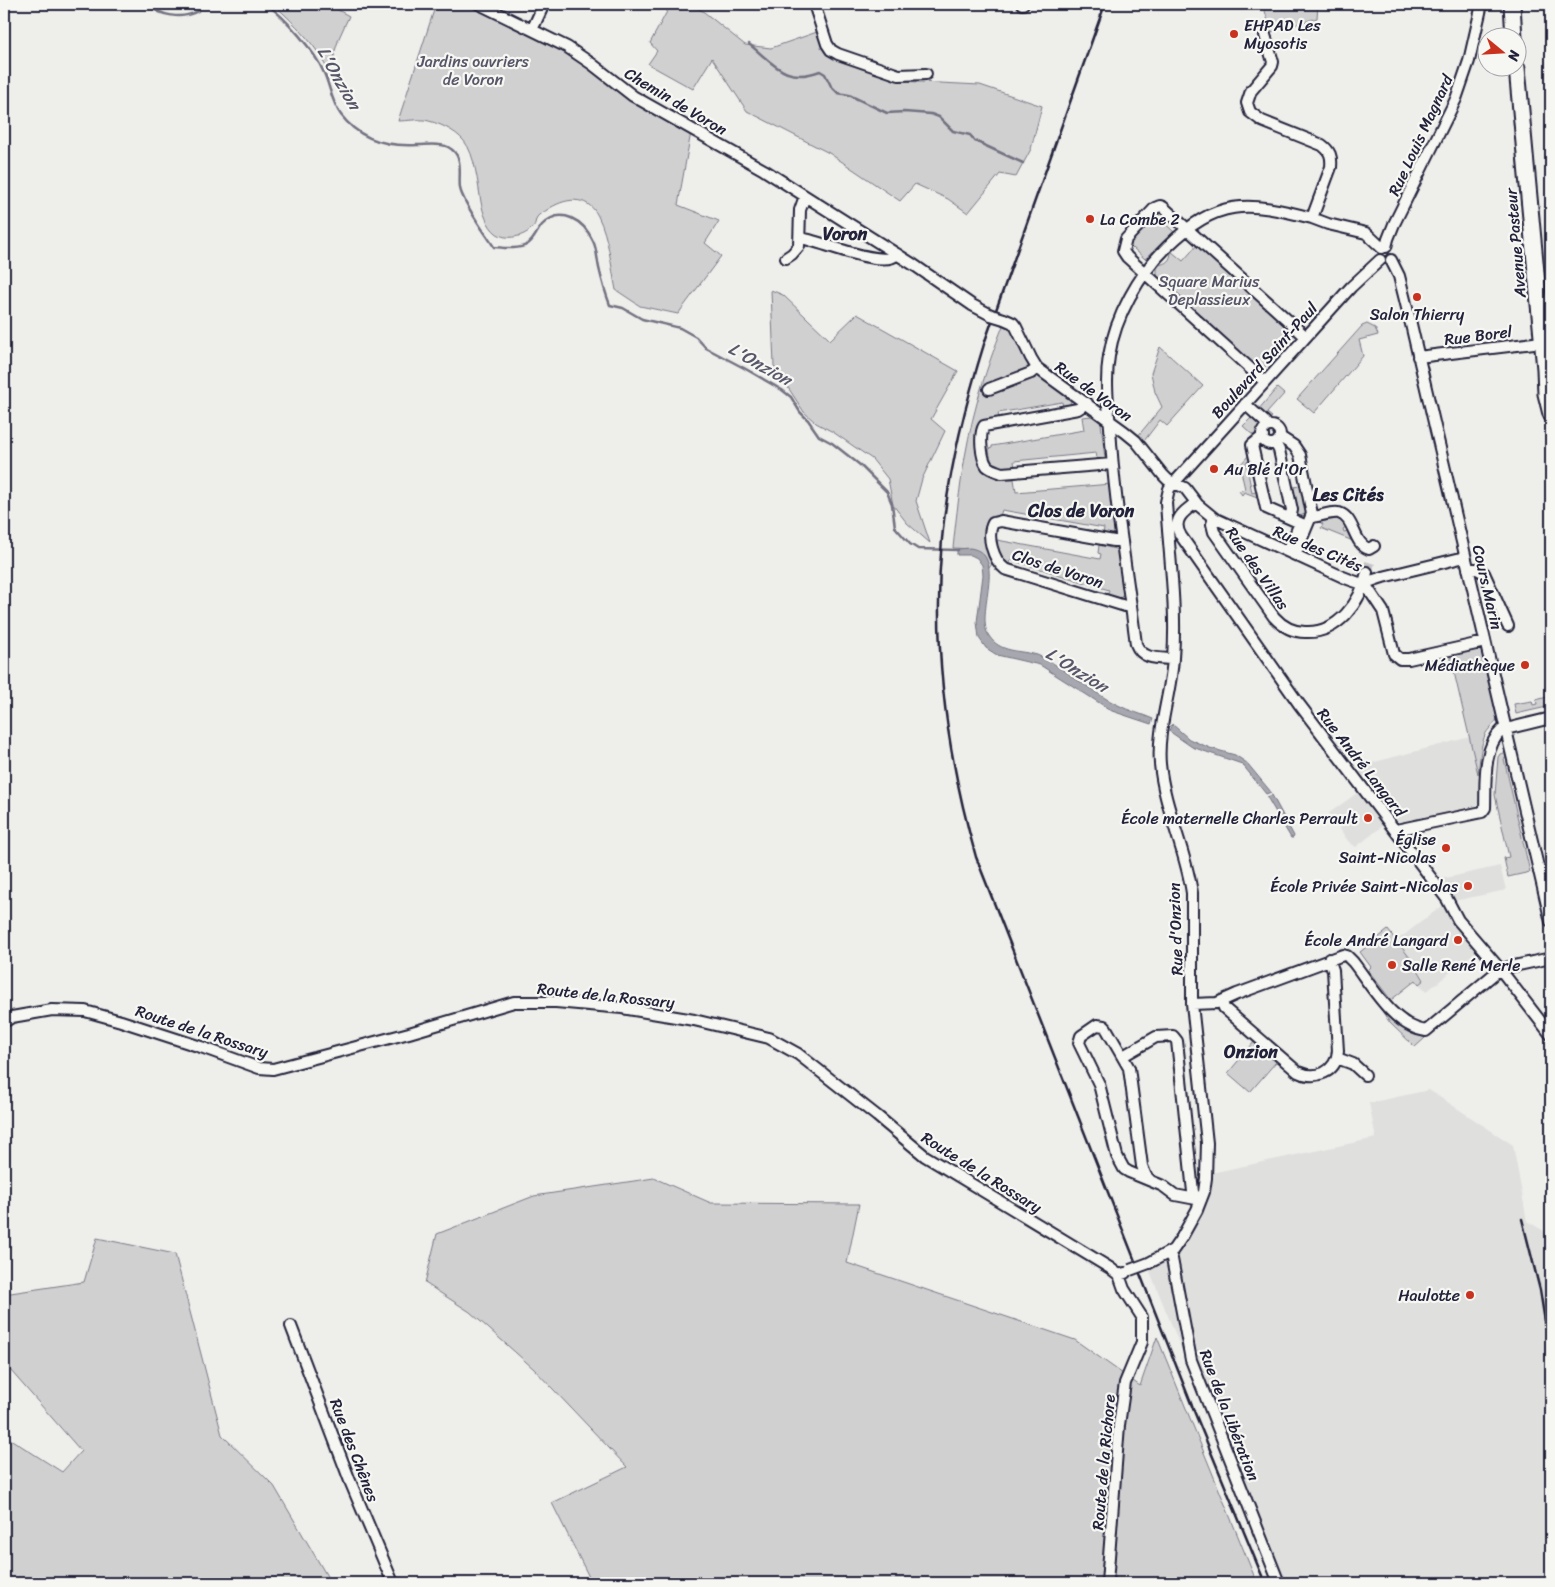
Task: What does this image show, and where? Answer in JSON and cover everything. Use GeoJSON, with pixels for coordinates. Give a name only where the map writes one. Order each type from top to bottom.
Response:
{"type":"FeatureCollection","features":[{"type":"Feature","properties":{"kind":"main road"},"geometry":{"type":"LineString","coordinates":[[1512,4],[1513,28]]}},
{"type":"Feature","properties":{"kind":"main road","name":"Avenue Pasteur"},"geometry":{"type":"LineString","coordinates":[[1518,78],[1546,394],[1551,414]]}},
{"type":"Feature","properties":{"kind":"street","name":"Chemin de Voron"},"geometry":{"type":"LineString","coordinates":[[479,4],[567,47],[633,96],[754,165],[897,254],[972,305],[990,315],[1004,319]]}},
{"type":"Feature","properties":{"kind":"street"},"geometry":{"type":"LineString","coordinates":[[532,30],[544,4]]}},
{"type":"Feature","properties":{"kind":"street"},"geometry":{"type":"LineString","coordinates":[[814,4],[827,44],[831,50],[900,76],[926,74]]}},
{"type":"Feature","properties":{"kind":"street","name":"Rue Louis Magnard"},"geometry":{"type":"LineString","coordinates":[[1384,248],[1456,99],[1470,61],[1482,4]]}},
{"type":"Feature","properties":{"kind":"street"},"geometry":{"type":"LineString","coordinates":[[1265,35],[1273,62],[1272,66],[1251,91],[1248,106],[1255,117],[1322,145],[1331,154],[1331,167],[1312,218]]}},
{"type":"Feature","properties":{"kind":"street"},"geometry":{"type":"LineString","coordinates":[[786,258],[798,249],[800,210],[804,196]]}},
{"type":"Feature","properties":{"kind":"street","name":"Clos de Voron"},"geometry":{"type":"LineString","coordinates":[[1173,659],[1150,657],[1141,653],[1138,649],[1122,541],[1112,464],[1106,377],[1109,354],[1116,328],[1126,305],[1144,273],[1160,254],[1195,222],[1215,213],[1244,206],[1279,210],[1366,233],[1384,248]]}},
{"type":"Feature","properties":{"kind":"street"},"geometry":{"type":"LineString","coordinates":[[1265,382],[1127,257],[1123,247],[1126,239],[1155,208],[1163,207],[1306,336]]}},
{"type":"Feature","properties":{"kind":"street"},"geometry":{"type":"LineString","coordinates":[[800,238],[814,240],[857,255],[891,258],[897,254]]}},
{"type":"Feature","properties":{"kind":"street"},"geometry":{"type":"LineString","coordinates":[[1384,248],[1391,249],[1393,254],[1391,260],[1386,263],[1380,260],[1378,255],[1384,248]]}},
{"type":"Feature","properties":{"kind":"street","name":"Boulevard Saint-Paul"},"geometry":{"type":"LineString","coordinates":[[1174,483],[1306,336],[1356,282],[1380,260]]}},
{"type":"Feature","properties":{"kind":"street","name":"Cours Marin"},"geometry":{"type":"LineString","coordinates":[[1391,260],[1399,276],[1551,922]]}},
{"type":"Feature","properties":{"kind":"street","name":"Rue de Voron"},"geometry":{"type":"LineString","coordinates":[[1004,319],[1016,326],[1030,358],[1037,368],[1087,403],[1136,441],[1158,471],[1174,483]]}},
{"type":"Feature","properties":{"kind":"street","name":"Rue Borel"},"geometry":{"type":"LineString","coordinates":[[1418,357],[1542,342]]}},
{"type":"Feature","properties":{"kind":"street"},"geometry":{"type":"LineString","coordinates":[[989,389],[1031,373],[1037,368]]}},
{"type":"Feature","properties":{"kind":"street"},"geometry":{"type":"LineString","coordinates":[[1087,403],[1078,409],[984,426],[982,431],[985,462],[991,469],[1002,473],[1112,464]]}},
{"type":"Feature","properties":{"kind":"street"},"geometry":{"type":"LineString","coordinates":[[1246,404],[1268,426],[1277,428],[1280,432],[1278,440],[1279,450],[1292,510],[1290,518]]}},
{"type":"Feature","properties":{"kind":"street"},"geometry":{"type":"LineString","coordinates":[[1268,426],[1262,436],[1252,445],[1266,508],[1290,518],[1306,522],[1334,513],[1340,514],[1347,519],[1362,545],[1373,547],[1371,559]]}},
{"type":"Feature","properties":{"kind":"street"},"geometry":{"type":"LineString","coordinates":[[1262,436],[1267,443],[1285,439],[1299,451],[1305,482],[1306,522],[1291,553]]}},
{"type":"Feature","properties":{"kind":"street"},"geometry":{"type":"LineString","coordinates":[[1287,486],[1305,482]]}},
{"type":"Feature","properties":{"kind":"street","name":"Rue des Cités"},"geometry":{"type":"LineString","coordinates":[[1174,483],[1185,488],[1196,503],[1214,518],[1343,577],[1365,584],[1383,577],[1465,557]]}},
{"type":"Feature","properties":{"kind":"street","name":"Rue d'Onzion"},"geometry":{"type":"LineString","coordinates":[[1119,1275],[1169,1253],[1182,1237],[1206,1178],[1207,1143],[1192,1004],[1192,893],[1161,770],[1159,744],[1173,659],[1172,576],[1166,502],[1169,489],[1174,483]]}},
{"type":"Feature","properties":{"kind":"street","name":"Rue André Langard"},"geometry":{"type":"LineString","coordinates":[[1196,503],[1179,518],[1178,532],[1298,704],[1447,899],[1458,920],[1500,969],[1551,1035]]}},
{"type":"Feature","properties":{"kind":"street","name":"Rue des Villas"},"geometry":{"type":"LineString","coordinates":[[1214,518],[1212,524],[1214,532],[1274,617],[1288,629],[1308,633],[1332,626],[1350,610],[1365,584]]}},
{"type":"Feature","properties":{"kind":"street","name":"Clos de Voron"},"geometry":{"type":"LineString","coordinates":[[1122,541],[1001,521],[993,523],[990,531],[996,557],[1005,569],[1125,606],[1131,605]]}},
{"type":"Feature","properties":{"kind":"street"},"geometry":{"type":"LineString","coordinates":[[1468,569],[1477,569],[1484,573],[1508,626]]}},
{"type":"Feature","properties":{"kind":"street"},"geometry":{"type":"LineString","coordinates":[[1367,572],[1365,584],[1383,611],[1394,654],[1400,659],[1409,659],[1485,642]]}},
{"type":"Feature","properties":{"kind":"street"},"geometry":{"type":"LineString","coordinates":[[1396,830],[1482,812],[1484,808],[1489,754],[1498,734],[1505,729],[1551,718]]}},
{"type":"Feature","properties":{"kind":"street"},"geometry":{"type":"LineString","coordinates":[[1539,872],[1551,869]]}},
{"type":"Feature","properties":{"kind":"street"},"geometry":{"type":"LineString","coordinates":[[1192,1004],[1222,1002],[1237,994],[1343,955],[1350,958],[1396,1016],[1423,1031],[1429,1030],[1500,969],[1551,958]]}},
{"type":"Feature","properties":{"kind":"street"},"geometry":{"type":"LineString","coordinates":[[1222,1002],[1224,1008],[1298,1072],[1310,1076],[1322,1074],[1329,1070],[1337,1058],[1333,970],[1329,959]]}},
{"type":"Feature","properties":{"kind":"street","name":"Route de la Rossary"},"geometry":{"type":"LineString","coordinates":[[4,1022],[12,1017],[52,1010],[85,1011],[192,1044],[259,1068],[273,1069],[409,1033],[514,1002],[556,1002],[622,1008],[694,1020],[769,1038],[798,1054],[925,1156],[1119,1275]]}},
{"type":"Feature","properties":{"kind":"street"},"geometry":{"type":"LineString","coordinates":[[1150,1180],[1142,1166],[1131,1075],[1127,1062],[1104,1026],[1097,1025],[1079,1039],[1079,1043],[1099,1084],[1116,1156],[1120,1163],[1129,1172],[1163,1186],[1171,1193],[1199,1199]]}},
{"type":"Feature","properties":{"kind":"street"},"geometry":{"type":"LineString","coordinates":[[1123,1056],[1156,1037],[1174,1036],[1177,1041],[1193,1192],[1199,1199]]}},
{"type":"Feature","properties":{"kind":"street"},"geometry":{"type":"LineString","coordinates":[[1337,1058],[1349,1061],[1365,1075]]}},
{"type":"Feature","properties":{"kind":"street","name":"Rue de la Libération"},"geometry":{"type":"LineString","coordinates":[[1169,1253],[1172,1259],[1191,1360],[1279,1583]]}},
{"type":"Feature","properties":{"kind":"street","name":"Route de la Richore"},"geometry":{"type":"LineString","coordinates":[[1107,1583],[1119,1425],[1125,1383],[1142,1342],[1142,1317],[1124,1288],[1119,1275]]}},
{"type":"Feature","properties":{"kind":"street","name":"Rue des Chênes"},"geometry":{"type":"LineString","coordinates":[[291,1326],[350,1482],[392,1583]]}},
{"type":"Feature","properties":{"kind":"shaded area"},"geometry":{"type":"Polygon","coordinates":[[[970,548],[981,553],[987,561],[989,586],[985,626],[989,636],[994,641],[1005,648],[1043,658],[1109,700],[1153,719],[1151,724],[1112,711],[1040,665],[997,655],[986,648],[979,638],[977,622],[983,575],[982,565],[977,558],[971,555],[957,555],[957,549],[970,548]]]}},
{"type":"Feature","properties":{"kind":"shaded area"},"geometry":{"type":"Polygon","coordinates":[[[1172,724],[1189,739],[1210,748],[1235,755],[1247,763],[1271,792],[1266,794],[1242,764],[1192,747],[1169,731],[1172,724]]]}},
{"type":"Feature","properties":{"kind":"shaded area"},"geometry":{"type":"Polygon","coordinates":[[[1470,737],[1482,789],[1477,806],[1404,823],[1387,817],[1352,768],[1470,737]]]}},
{"type":"Feature","properties":{"kind":"shaded area"},"geometry":{"type":"Polygon","coordinates":[[[1360,791],[1385,824],[1356,847],[1348,841],[1329,813],[1360,791]]]}},
{"type":"Feature","properties":{"kind":"shaded area"},"geometry":{"type":"Polygon","coordinates":[[[1272,795],[1294,836],[1293,838],[1291,838],[1267,797],[1272,795]]]}},
{"type":"Feature","properties":{"kind":"shaded area"},"geometry":{"type":"Polygon","coordinates":[[[1500,866],[1506,890],[1454,901],[1437,880],[1500,866]]]}},
{"type":"Feature","properties":{"kind":"shaded area"},"geometry":{"type":"Polygon","coordinates":[[[1442,906],[1479,949],[1426,992],[1419,984],[1424,980],[1422,975],[1396,941],[1442,906]]]}},
{"type":"Feature","properties":{"kind":"shaded area"},"geometry":{"type":"Polygon","coordinates":[[[1429,1090],[1513,1145],[1527,1221],[1551,1235],[1551,1583],[1276,1583],[1149,1269],[1176,1256],[1201,1216],[1211,1173],[1376,1138],[1369,1103],[1429,1090]]]}},
{"type":"Feature","properties":{"kind":"green space"},"geometry":{"type":"Polygon","coordinates":[[[273,4],[327,4],[349,16],[334,54],[337,82],[307,38],[273,4]]]}},
{"type":"Feature","properties":{"kind":"green space","name":"Jardins ouvriers de Voron"},"geometry":{"type":"Polygon","coordinates":[[[436,4],[466,4],[568,52],[691,132],[678,205],[719,221],[705,243],[721,256],[678,314],[640,306],[616,290],[605,233],[598,216],[588,204],[575,200],[561,203],[539,215],[534,226],[525,233],[515,237],[500,235],[490,227],[486,219],[471,154],[464,141],[446,127],[429,121],[398,121],[436,4]]]}},
{"type":"Feature","properties":{"kind":"green space"},"geometry":{"type":"Polygon","coordinates":[[[671,4],[691,4],[745,45],[771,48],[817,32],[823,46],[834,57],[900,81],[980,85],[1042,106],[1031,149],[1016,177],[1000,174],[968,213],[948,199],[915,184],[900,201],[829,153],[747,111],[712,58],[693,89],[648,64],[657,51],[650,43],[671,4]]]}},
{"type":"Feature","properties":{"kind":"green space"},"geometry":{"type":"Polygon","coordinates":[[[1263,4],[1318,4],[1317,18],[1271,32],[1263,4]]]}},
{"type":"Feature","properties":{"kind":"green space"},"geometry":{"type":"Polygon","coordinates":[[[1158,210],[1162,211],[1158,217],[1174,232],[1145,259],[1133,248],[1128,253],[1127,244],[1158,210]]]}},
{"type":"Feature","properties":{"kind":"green space","name":"Square Marius Deplassieux"},"geometry":{"type":"Polygon","coordinates":[[[1198,244],[1292,329],[1293,337],[1278,344],[1270,352],[1265,368],[1257,369],[1157,280],[1157,265],[1168,261],[1171,251],[1183,261],[1198,244]]]}},
{"type":"Feature","properties":{"kind":"green space"},"geometry":{"type":"Polygon","coordinates":[[[771,290],[783,295],[830,340],[857,314],[958,371],[931,419],[945,431],[922,479],[916,501],[930,543],[907,523],[893,505],[888,479],[872,459],[833,432],[816,423],[804,412],[774,366],[771,290]]]}},
{"type":"Feature","properties":{"kind":"green space"},"geometry":{"type":"Polygon","coordinates":[[[1004,323],[1009,324],[1013,329],[1029,368],[984,387],[986,394],[1036,375],[1042,377],[1069,397],[1071,401],[1070,405],[1063,407],[1062,402],[998,413],[999,419],[982,422],[984,469],[998,477],[1014,479],[1016,492],[1111,484],[1116,531],[1112,535],[1103,535],[1104,528],[1002,510],[1000,516],[992,518],[987,523],[985,529],[985,543],[992,564],[989,568],[985,557],[973,549],[953,548],[962,475],[972,421],[986,373],[1004,323]]]}},
{"type":"Feature","properties":{"kind":"green space"},"geometry":{"type":"Polygon","coordinates":[[[1367,324],[1375,328],[1378,335],[1359,340],[1363,356],[1314,413],[1297,399],[1362,326],[1367,324]]]}},
{"type":"Feature","properties":{"kind":"green space"},"geometry":{"type":"Polygon","coordinates":[[[1160,347],[1203,386],[1167,426],[1160,420],[1141,445],[1137,437],[1162,407],[1155,392],[1151,373],[1160,347]]]}},
{"type":"Feature","properties":{"kind":"green space"},"geometry":{"type":"Polygon","coordinates":[[[1277,388],[1284,394],[1267,413],[1272,417],[1270,419],[1258,410],[1277,388]]]}},
{"type":"Feature","properties":{"kind":"green space"},"geometry":{"type":"Polygon","coordinates":[[[1092,416],[1101,423],[1105,459],[1097,459],[1096,453],[1014,461],[1015,468],[996,466],[991,460],[989,449],[992,446],[1084,430],[1082,417],[1092,416]]]}},
{"type":"Feature","properties":{"kind":"green space"},"geometry":{"type":"Polygon","coordinates":[[[1253,416],[1261,426],[1260,431],[1255,437],[1243,426],[1253,416]]]}},
{"type":"Feature","properties":{"kind":"green space"},"geometry":{"type":"Polygon","coordinates":[[[1249,452],[1252,460],[1246,462],[1252,493],[1259,491],[1260,498],[1244,492],[1242,495],[1239,491],[1245,489],[1240,467],[1234,468],[1237,463],[1240,465],[1249,455],[1247,453],[1249,452]]]}},
{"type":"Feature","properties":{"kind":"green space"},"geometry":{"type":"Polygon","coordinates":[[[1301,486],[1307,513],[1300,516],[1296,513],[1292,490],[1293,487],[1301,486]]]}},
{"type":"Feature","properties":{"kind":"green space"},"geometry":{"type":"Polygon","coordinates":[[[1342,518],[1346,527],[1343,529],[1344,532],[1348,531],[1353,541],[1321,528],[1323,524],[1319,522],[1342,518]]]}},
{"type":"Feature","properties":{"kind":"green space"},"geometry":{"type":"Polygon","coordinates":[[[997,540],[1100,559],[1101,554],[1098,553],[1099,545],[1115,549],[1119,553],[1124,594],[1120,598],[1107,597],[1109,590],[1011,560],[1009,566],[1000,555],[997,548],[997,540]]]}},
{"type":"Feature","properties":{"kind":"green space"},"geometry":{"type":"Polygon","coordinates":[[[1481,647],[1498,717],[1484,738],[1478,774],[1450,655],[1481,647]]]}},
{"type":"Feature","properties":{"kind":"green space"},"geometry":{"type":"Polygon","coordinates":[[[1551,696],[1551,706],[1516,714],[1514,704],[1532,701],[1533,705],[1537,704],[1536,700],[1551,696]]]}},
{"type":"Feature","properties":{"kind":"green space"},"geometry":{"type":"Polygon","coordinates":[[[1509,752],[1510,757],[1504,759],[1530,872],[1508,877],[1504,858],[1509,857],[1495,795],[1498,757],[1500,754],[1509,752]]]}},
{"type":"Feature","properties":{"kind":"green space","name":"Salle René Merle"},"geometry":{"type":"Polygon","coordinates":[[[1388,930],[1414,963],[1424,980],[1419,984],[1416,980],[1391,1000],[1368,970],[1371,967],[1360,952],[1388,930]]]}},
{"type":"Feature","properties":{"kind":"green space"},"geometry":{"type":"Polygon","coordinates":[[[1376,1002],[1398,1025],[1425,1038],[1415,1047],[1390,1023],[1376,1002]]]}},
{"type":"Feature","properties":{"kind":"green space"},"geometry":{"type":"Polygon","coordinates":[[[1254,1042],[1276,1062],[1250,1092],[1228,1073],[1254,1042]]]}},
{"type":"Feature","properties":{"kind":"green space"},"geometry":{"type":"Polygon","coordinates":[[[654,1178],[711,1203],[859,1204],[847,1263],[1075,1340],[1140,1386],[1157,1337],[1257,1583],[592,1583],[552,1503],[627,1467],[534,1369],[470,1312],[425,1283],[437,1234],[534,1196],[654,1178]]]}},
{"type":"Feature","properties":{"kind":"green space"},"geometry":{"type":"Polygon","coordinates":[[[97,1238],[175,1254],[222,1435],[274,1486],[331,1583],[4,1583],[4,1435],[62,1472],[81,1451],[4,1363],[4,1294],[84,1282],[97,1238]]]}},
{"type":"Feature","properties":{"kind":"waterway","name":"L'Onzion"},"geometry":{"type":"LineString","coordinates":[[147,4],[165,14],[178,16],[198,11],[199,4]]}},
{"type":"Feature","properties":{"kind":"waterway","name":"L'Onzion"},"geometry":{"type":"LineString","coordinates":[[266,4],[307,45],[320,64],[338,110],[357,131],[376,140],[396,145],[441,145],[448,147],[457,155],[460,166],[460,188],[462,194],[494,247],[512,248],[524,246],[532,240],[542,225],[549,219],[557,216],[564,216],[578,222],[584,227],[594,244],[601,277],[610,305],[623,308],[642,319],[680,328],[696,337],[706,348],[782,390],[791,397],[819,436],[832,443],[860,465],[887,492],[892,504],[895,527],[910,544],[918,549],[958,550]]}},
{"type":"Feature","properties":{"kind":"waterway"},"geometry":{"type":"LineString","coordinates":[[749,44],[781,70],[798,75],[820,71],[825,74],[831,86],[838,93],[849,95],[887,113],[931,114],[939,117],[953,131],[970,135],[975,141],[1023,163]]}},
{"type":"Feature","properties":{"kind":"tunnel"},"geometry":{"type":"LineString","coordinates":[[1367,572],[1371,559]]}},
{"type":"Feature","properties":{"kind":"railway"},"geometry":{"type":"LineString","coordinates":[[1105,4],[985,341],[958,439],[948,489],[939,580],[940,660],[944,700],[949,739],[976,857],[1194,1411],[1265,1583]]}},
{"type":"Feature","properties":{"kind":"railway"},"geometry":{"type":"LineString","coordinates":[[1522,1219],[1540,1290],[1551,1359]]}},
{"type":"Feature","properties":{"kind":"railway"},"geometry":{"type":"LineString","coordinates":[[1551,1357],[1551,1388]]}},
{"type":"Feature","properties":{"kind":"place","name":"EHPAD Les Myosotis"},"geometry":{"type":"Point","coordinates":[1234,34]}},
{"type":"Feature","properties":{"kind":"place","name":"La Combe 2"},"geometry":{"type":"Point","coordinates":[1090,219]}},
{"type":"Feature","properties":{"kind":"place","name":"Salon Thierry"},"geometry":{"type":"Point","coordinates":[1417,297]}},
{"type":"Feature","properties":{"kind":"place","name":"Au Blé d'Or"},"geometry":{"type":"Point","coordinates":[1214,469]}},
{"type":"Feature","properties":{"kind":"place","name":"Médiathèque"},"geometry":{"type":"Point","coordinates":[1525,665]}},
{"type":"Feature","properties":{"kind":"place","name":"École maternelle Charles Perrault"},"geometry":{"type":"Point","coordinates":[1368,818]}},
{"type":"Feature","properties":{"kind":"place","name":"Église Saint-Nicolas"},"geometry":{"type":"Point","coordinates":[1446,848]}},
{"type":"Feature","properties":{"kind":"place","name":"École Privée Saint-Nicolas"},"geometry":{"type":"Point","coordinates":[1468,886]}},
{"type":"Feature","properties":{"kind":"place","name":"École André Langard"},"geometry":{"type":"Point","coordinates":[1458,940]}},
{"type":"Feature","properties":{"kind":"place","name":"Salle René Merle"},"geometry":{"type":"Point","coordinates":[1392,965]}},
{"type":"Feature","properties":{"kind":"place","name":"Haulotte"},"geometry":{"type":"Point","coordinates":[1470,1295]}},
{"type":"Feature","properties":{"kind":"district","name":"Voron"},"geometry":{"type":"Point","coordinates":[845,234]}},
{"type":"Feature","properties":{"kind":"district","name":"Les Cités"},"geometry":{"type":"Point","coordinates":[1348,495]}},
{"type":"Feature","properties":{"kind":"district","name":"Clos de Voron"},"geometry":{"type":"Point","coordinates":[1081,511]}},
{"type":"Feature","properties":{"kind":"district","name":"Onzion"},"geometry":{"type":"Point","coordinates":[1251,1052]}}]}
